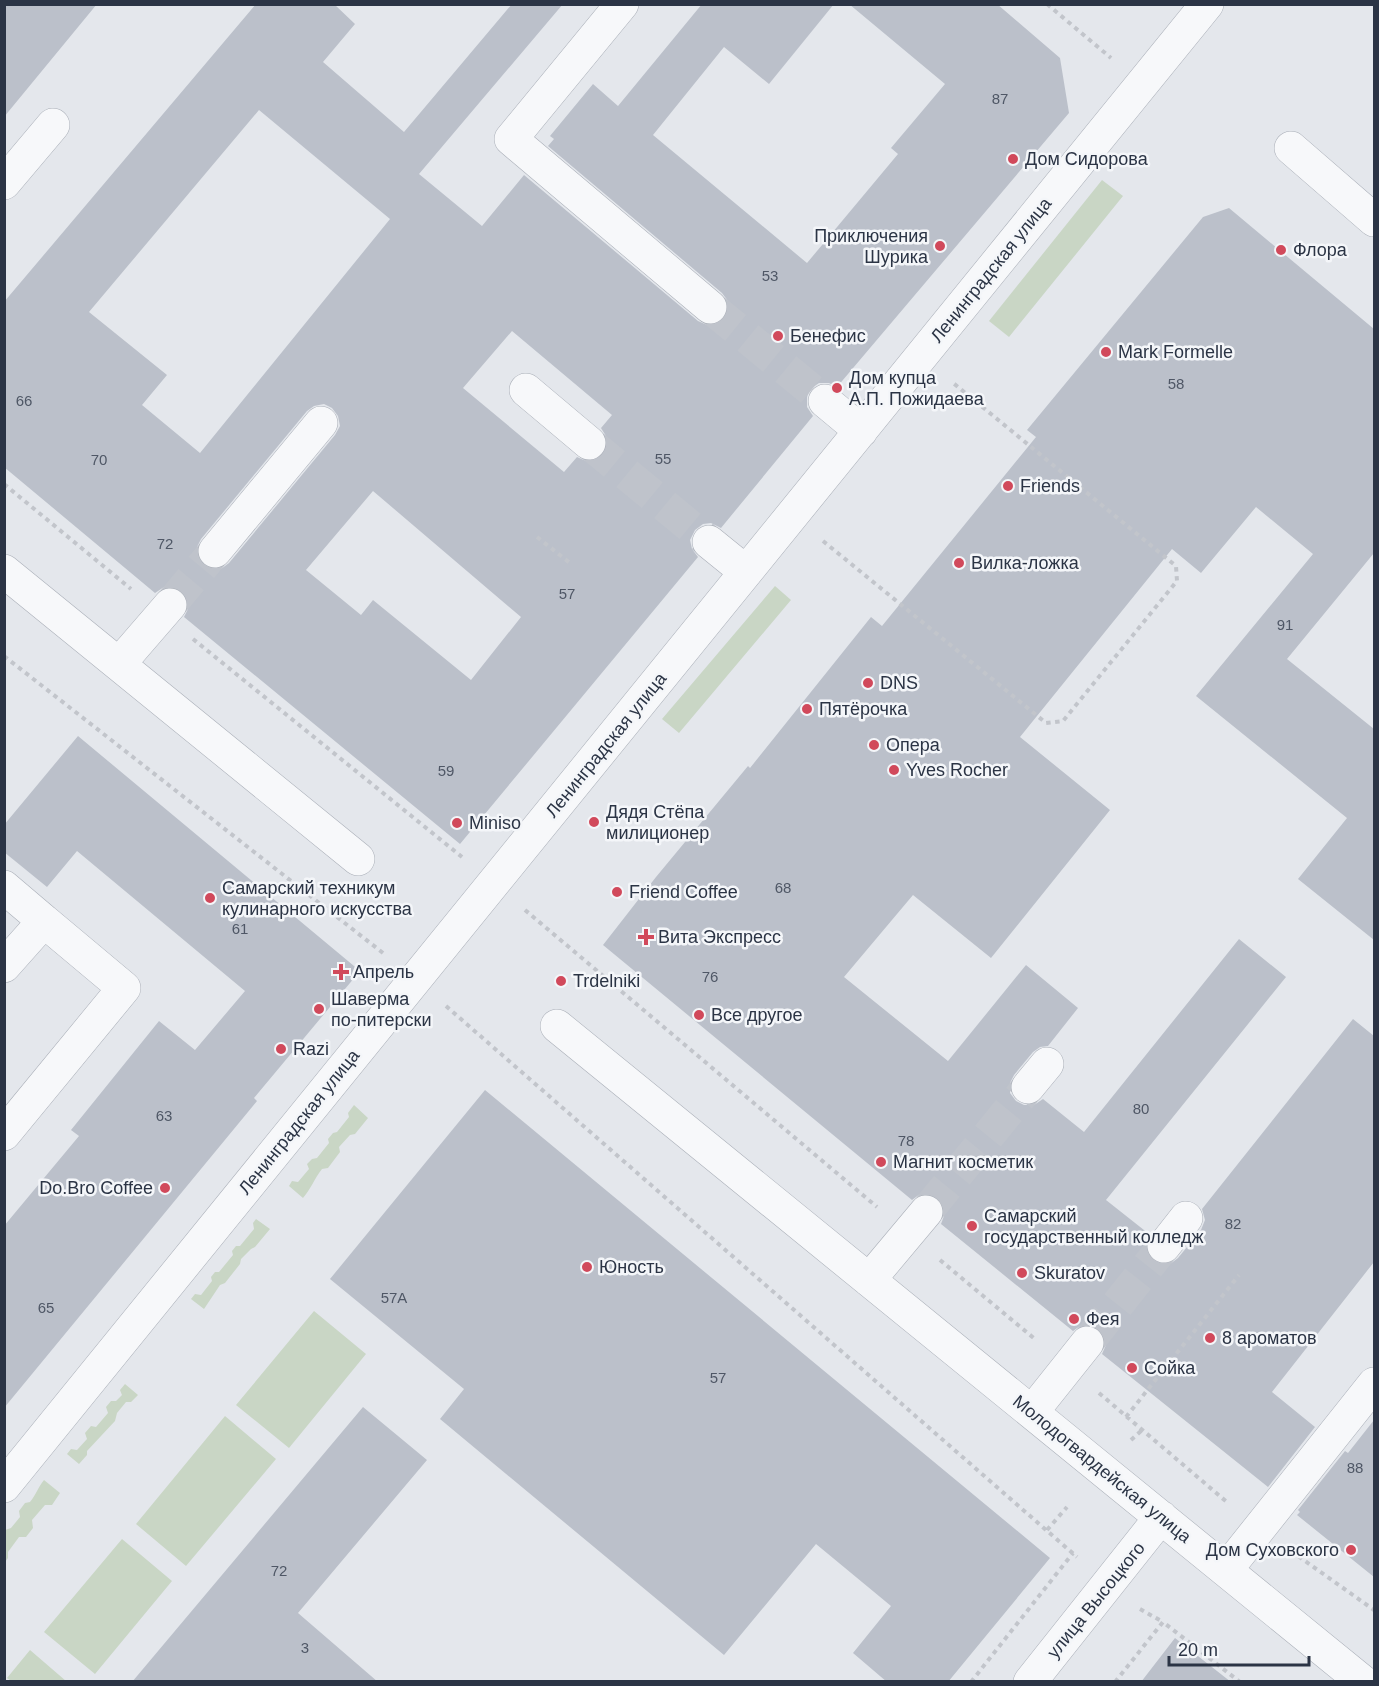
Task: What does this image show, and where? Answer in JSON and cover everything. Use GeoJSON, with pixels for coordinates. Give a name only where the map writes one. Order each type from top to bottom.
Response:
{"type":"FeatureCollection","features":[{"type":"Feature","properties":{"kind":"street"},"geometry":{"type":"LineString","coordinates":[[622,4],[511,139],[710,307]]}},
{"type":"Feature","properties":{"kind":"street","name":"Ленинградская улица"},"geometry":{"type":"LineString","coordinates":[[4,1486],[1207,4]]}},
{"type":"Feature","properties":{"kind":"street"},"geometry":{"type":"LineString","coordinates":[[4,183],[53,125]]}},
{"type":"Feature","properties":{"kind":"street"},"geometry":{"type":"LineString","coordinates":[[1291,148],[1374,220]]}},
{"type":"Feature","properties":{"kind":"street"},"geometry":{"type":"LineString","coordinates":[[526,390],[589,443]]}},
{"type":"Feature","properties":{"kind":"street"},"geometry":{"type":"LineString","coordinates":[[825,401],[861,431]]}},
{"type":"Feature","properties":{"kind":"street"},"geometry":{"type":"LineString","coordinates":[[215,550],[321,423]]}},
{"type":"Feature","properties":{"kind":"street"},"geometry":{"type":"LineString","coordinates":[[709,542],[746,572]]}},
{"type":"Feature","properties":{"kind":"street"},"geometry":{"type":"LineString","coordinates":[[4,571],[358,859]]}},
{"type":"Feature","properties":{"kind":"street"},"geometry":{"type":"LineString","coordinates":[[119,664],[166,610]]}},
{"type":"Feature","properties":{"kind":"street"},"geometry":{"type":"LineString","coordinates":[[4,887],[124,988],[4,1134]]}},
{"type":"Feature","properties":{"kind":"street"},"geometry":{"type":"LineString","coordinates":[[4,966],[44,921]]}},
{"type":"Feature","properties":{"kind":"street","name":"Молодогвардейская улица"},"geometry":{"type":"LineString","coordinates":[[557,1026],[1363,1682]]}},
{"type":"Feature","properties":{"kind":"street"},"geometry":{"type":"LineString","coordinates":[[1164,1246],[1186,1218]]}},
{"type":"Feature","properties":{"kind":"street"},"geometry":{"type":"LineString","coordinates":[[869,1280],[917,1222]]}},
{"type":"Feature","properties":{"kind":"street"},"geometry":{"type":"LineString","coordinates":[[1032,1412],[1077,1355]]}},
{"type":"Feature","properties":{"kind":"street"},"geometry":{"type":"LineString","coordinates":[[1226,1570],[1374,1384]]}},
{"type":"Feature","properties":{"kind":"street","name":"улица Высоцкого"},"geometry":{"type":"LineString","coordinates":[[1029,1682],[1161,1517]]}},
{"type":"Feature","properties":{"kind":"path"},"geometry":{"type":"LineString","coordinates":[[1047,4],[1142,85]]}},
{"type":"Feature","properties":{"kind":"path"},"geometry":{"type":"LineString","coordinates":[[792,515],[1046,723],[1063,721],[1177,580],[1176,566],[921,356]]}},
{"type":"Feature","properties":{"kind":"path"},"geometry":{"type":"LineString","coordinates":[[4,484],[166,610],[494,884],[917,1222],[1077,1355],[1126,1417],[1258,1528],[1374,1610]]}},
{"type":"Feature","properties":{"kind":"path"},"geometry":{"type":"LineString","coordinates":[[537,537],[570,563]]}},
{"type":"Feature","properties":{"kind":"path"},"geometry":{"type":"LineString","coordinates":[[4,656],[416,979],[1073,1553],[1105,1589],[1163,1622],[1240,1682]]}},
{"type":"Feature","properties":{"kind":"path"},"geometry":{"type":"LineString","coordinates":[[1126,1417],[1239,1275]]}},
{"type":"Feature","properties":{"kind":"path"},"geometry":{"type":"LineString","coordinates":[[1047,1530],[1067,1507]]}},
{"type":"Feature","properties":{"kind":"path"},"geometry":{"type":"LineString","coordinates":[[971,1682],[1073,1553]]}},
{"type":"Feature","properties":{"kind":"path"},"geometry":{"type":"LineString","coordinates":[[1115,1682],[1163,1622]]}},
{"type":"Feature","properties":{"kind":"green space"},"geometry":{"type":"Polygon","coordinates":[[[1102,180],[1123,196],[1009,337],[989,321],[1102,180]]]}},
{"type":"Feature","properties":{"kind":"green space"},"geometry":{"type":"Polygon","coordinates":[[[775,586],[791,600],[679,733],[662,719],[775,586]]]}},
{"type":"Feature","properties":{"kind":"green space"},"geometry":{"type":"Polygon","coordinates":[[[354,1105],[368,1118],[355,1134],[350,1135],[339,1147],[340,1152],[328,1168],[322,1169],[303,1198],[289,1186],[292,1181],[298,1182],[309,1169],[307,1164],[317,1158],[329,1143],[328,1139],[349,1117],[348,1113],[354,1105]]]}},
{"type":"Feature","properties":{"kind":"green space"},"geometry":{"type":"Polygon","coordinates":[[[256,1219],[270,1229],[241,1259],[240,1264],[225,1283],[220,1285],[204,1309],[191,1299],[195,1294],[201,1295],[212,1281],[211,1277],[215,1272],[219,1272],[233,1255],[232,1251],[236,1246],[240,1246],[254,1229],[253,1223],[256,1219]]]}},
{"type":"Feature","properties":{"kind":"green space"},"geometry":{"type":"Polygon","coordinates":[[[314,1311],[366,1354],[289,1448],[236,1405],[314,1311]]]}},
{"type":"Feature","properties":{"kind":"green space"},"geometry":{"type":"Polygon","coordinates":[[[125,1384],[138,1395],[131,1402],[126,1402],[117,1413],[115,1421],[87,1451],[87,1455],[79,1464],[67,1454],[71,1449],[77,1450],[87,1439],[85,1433],[91,1426],[96,1427],[108,1413],[106,1407],[122,1395],[120,1390],[125,1384]]]}},
{"type":"Feature","properties":{"kind":"green space"},"geometry":{"type":"Polygon","coordinates":[[[225,1416],[276,1459],[186,1566],[136,1524],[225,1416]]]}},
{"type":"Feature","properties":{"kind":"green space"},"geometry":{"type":"Polygon","coordinates":[[[44,1480],[60,1493],[52,1505],[45,1505],[32,1520],[33,1528],[26,1537],[19,1537],[8,1552],[5,1562],[5,1530],[11,1528],[20,1517],[19,1511],[25,1503],[30,1502],[44,1480]]]}},
{"type":"Feature","properties":{"kind":"green space"},"geometry":{"type":"Polygon","coordinates":[[[122,1539],[172,1581],[95,1674],[44,1632],[122,1539]]]}},
{"type":"Feature","properties":{"kind":"green space"},"geometry":{"type":"Polygon","coordinates":[[[30,1650],[66,1681],[11,1681],[7,1678],[30,1650]]]}},
{"type":"Feature","properties":{"kind":"building"},"geometry":{"type":"Polygon","coordinates":[[[4,4],[97,4],[4,117],[4,4]]]}},
{"type":"Feature","properties":{"kind":"building"},"geometry":{"type":"Polygon","coordinates":[[[256,4],[334,4],[355,24],[323,62],[404,132],[512,4],[563,4],[419,174],[482,226],[524,175],[698,321],[707,325],[717,324],[725,319],[728,301],[722,293],[548,146],[554,139],[550,136],[593,84],[618,106],[702,4],[834,4],[769,84],[724,47],[653,135],[807,263],[898,154],[891,148],[945,84],[849,4],[997,4],[1060,58],[1069,113],[837,387],[829,383],[819,383],[810,389],[807,407],[813,416],[721,528],[711,523],[703,524],[695,530],[690,540],[692,549],[698,557],[460,844],[184,617],[188,609],[188,599],[182,590],[164,587],[155,593],[4,467],[4,302],[256,4]],[[259,110],[89,312],[167,375],[142,405],[200,453],[390,219],[259,110]],[[512,331],[463,388],[564,472],[577,457],[586,461],[596,460],[604,455],[607,447],[606,436],[601,428],[612,415],[512,331]],[[324,404],[314,406],[307,411],[201,539],[197,547],[197,557],[204,566],[212,570],[221,569],[229,563],[335,435],[340,426],[338,416],[332,408],[324,404]],[[373,491],[306,570],[361,615],[373,600],[471,680],[521,617],[373,491]]]}},
{"type":"Feature","properties":{"kind":"building"},"geometry":{"type":"Polygon","coordinates":[[[1229,208],[1374,329],[1374,553],[1287,659],[1374,729],[1374,940],[1298,879],[1347,818],[1196,696],[1313,554],[1256,507],[1201,573],[1172,549],[1020,737],[1110,810],[991,958],[913,895],[844,977],[948,1061],[1026,965],[1078,1008],[1048,1046],[1040,1047],[1033,1052],[1014,1075],[1010,1083],[1010,1093],[1016,1101],[1024,1105],[1034,1105],[1043,1099],[1084,1132],[1239,939],[1286,977],[1106,1200],[1149,1234],[1145,1244],[1147,1253],[1153,1261],[1162,1265],[1170,1264],[1178,1258],[1201,1230],[1205,1220],[1202,1209],[1353,1019],[1374,1036],[1374,1262],[1272,1392],[1315,1427],[1268,1487],[1102,1354],[1106,1345],[1105,1337],[1099,1329],[1089,1324],[1073,1331],[941,1224],[944,1206],[938,1197],[920,1194],[912,1200],[603,945],[656,877],[748,766],[750,768],[871,617],[882,626],[1036,437],[1027,430],[1203,217],[1229,208]]]}},
{"type":"Feature","properties":{"kind":"building"},"geometry":{"type":"Polygon","coordinates":[[[78,736],[360,971],[254,1098],[257,1101],[4,1408],[4,1226],[79,1136],[71,1130],[159,1021],[195,1050],[245,991],[77,851],[47,887],[4,852],[4,825],[78,736]]]}},
{"type":"Feature","properties":{"kind":"building"},"geometry":{"type":"Polygon","coordinates":[[[485,1090],[1050,1558],[948,1682],[887,1682],[853,1653],[891,1606],[816,1544],[724,1655],[440,1419],[464,1389],[330,1279],[485,1090]]]}},
{"type":"Feature","properties":{"kind":"building"},"geometry":{"type":"Polygon","coordinates":[[[363,1407],[427,1460],[298,1613],[378,1682],[132,1682],[363,1407]]]}},
{"type":"Feature","properties":{"kind":"building"},"geometry":{"type":"Polygon","coordinates":[[[1374,1420],[1374,1577],[1297,1515],[1300,1512],[1298,1510],[1345,1451],[1348,1453],[1374,1420]]]}},
{"type":"Feature","properties":{"kind":"building"},"geometry":{"type":"Polygon","coordinates":[[[1175,1638],[1231,1682],[1141,1682],[1175,1638]]]}},
{"type":"Feature","properties":{"kind":"tunnel"},"geometry":{"type":"LineString","coordinates":[[710,307],[825,401]]}},
{"type":"Feature","properties":{"kind":"tunnel"},"geometry":{"type":"LineString","coordinates":[[589,443],[709,542]]}},
{"type":"Feature","properties":{"kind":"tunnel"},"geometry":{"type":"LineString","coordinates":[[170,605],[215,551]]}},
{"type":"Feature","properties":{"kind":"tunnel"},"geometry":{"type":"LineString","coordinates":[[926,1212],[1028,1087]]}},
{"type":"Feature","properties":{"kind":"tunnel"},"geometry":{"type":"LineString","coordinates":[[1087,1343],[1164,1246]]}},
{"type":"Feature","properties":{"kind":"place","name":"Дом Сидорова"},"geometry":{"type":"Point","coordinates":[1013,159]}},
{"type":"Feature","properties":{"kind":"place","name":"Приключения Шурика"},"geometry":{"type":"Point","coordinates":[940,246]}},
{"type":"Feature","properties":{"kind":"place","name":"Флора"},"geometry":{"type":"Point","coordinates":[1281,250]}},
{"type":"Feature","properties":{"kind":"place","name":"Бенефис"},"geometry":{"type":"Point","coordinates":[778,336]}},
{"type":"Feature","properties":{"kind":"place","name":"Mark Formelle"},"geometry":{"type":"Point","coordinates":[1106,352]}},
{"type":"Feature","properties":{"kind":"place","name":"Дом купца А.П. Пожидаева"},"geometry":{"type":"Point","coordinates":[837,388]}},
{"type":"Feature","properties":{"kind":"place","name":"Friends"},"geometry":{"type":"Point","coordinates":[1008,486]}},
{"type":"Feature","properties":{"kind":"place","name":"Вилка-ложка"},"geometry":{"type":"Point","coordinates":[959,563]}},
{"type":"Feature","properties":{"kind":"place","name":"DNS"},"geometry":{"type":"Point","coordinates":[868,683]}},
{"type":"Feature","properties":{"kind":"place","name":"Пятёрочка"},"geometry":{"type":"Point","coordinates":[807,709]}},
{"type":"Feature","properties":{"kind":"place","name":"Опера"},"geometry":{"type":"Point","coordinates":[874,745]}},
{"type":"Feature","properties":{"kind":"place","name":"Yves Rocher"},"geometry":{"type":"Point","coordinates":[894,770]}},
{"type":"Feature","properties":{"kind":"place","name":"Дядя Стёпа милиционер"},"geometry":{"type":"Point","coordinates":[594,822]}},
{"type":"Feature","properties":{"kind":"place","name":"Miniso"},"geometry":{"type":"Point","coordinates":[457,823]}},
{"type":"Feature","properties":{"kind":"place","name":"Friend Coffee"},"geometry":{"type":"Point","coordinates":[617,892]}},
{"type":"Feature","properties":{"kind":"place","name":"Самарский техникум кулинарного искусства"},"geometry":{"type":"Point","coordinates":[210,898]}},
{"type":"Feature","properties":{"kind":"place","name":"Вита Экспресс"},"geometry":{"type":"Point","coordinates":[646,937]}},
{"type":"Feature","properties":{"kind":"place","name":"Апрель"},"geometry":{"type":"Point","coordinates":[341,972]}},
{"type":"Feature","properties":{"kind":"place","name":"Trdelniki"},"geometry":{"type":"Point","coordinates":[561,981]}},
{"type":"Feature","properties":{"kind":"place","name":"Шаверма по-питерски"},"geometry":{"type":"Point","coordinates":[319,1009]}},
{"type":"Feature","properties":{"kind":"place","name":"Все другое"},"geometry":{"type":"Point","coordinates":[699,1015]}},
{"type":"Feature","properties":{"kind":"place","name":"Razi"},"geometry":{"type":"Point","coordinates":[281,1049]}},
{"type":"Feature","properties":{"kind":"place","name":"Магнит косметик"},"geometry":{"type":"Point","coordinates":[881,1162]}},
{"type":"Feature","properties":{"kind":"place","name":"Do.Bro Coffee"},"geometry":{"type":"Point","coordinates":[165,1188]}},
{"type":"Feature","properties":{"kind":"place","name":"Самарский государственный колледж"},"geometry":{"type":"Point","coordinates":[972,1226]}},
{"type":"Feature","properties":{"kind":"place","name":"Юность"},"geometry":{"type":"Point","coordinates":[587,1267]}},
{"type":"Feature","properties":{"kind":"place","name":"Skuratov"},"geometry":{"type":"Point","coordinates":[1022,1273]}},
{"type":"Feature","properties":{"kind":"place","name":"Фея"},"geometry":{"type":"Point","coordinates":[1074,1319]}},
{"type":"Feature","properties":{"kind":"place","name":"8 ароматов"},"geometry":{"type":"Point","coordinates":[1210,1338]}},
{"type":"Feature","properties":{"kind":"place","name":"Сойка"},"geometry":{"type":"Point","coordinates":[1132,1368]}},
{"type":"Feature","properties":{"kind":"place","name":"Дом Суховского"},"geometry":{"type":"Point","coordinates":[1351,1550]}}]}
